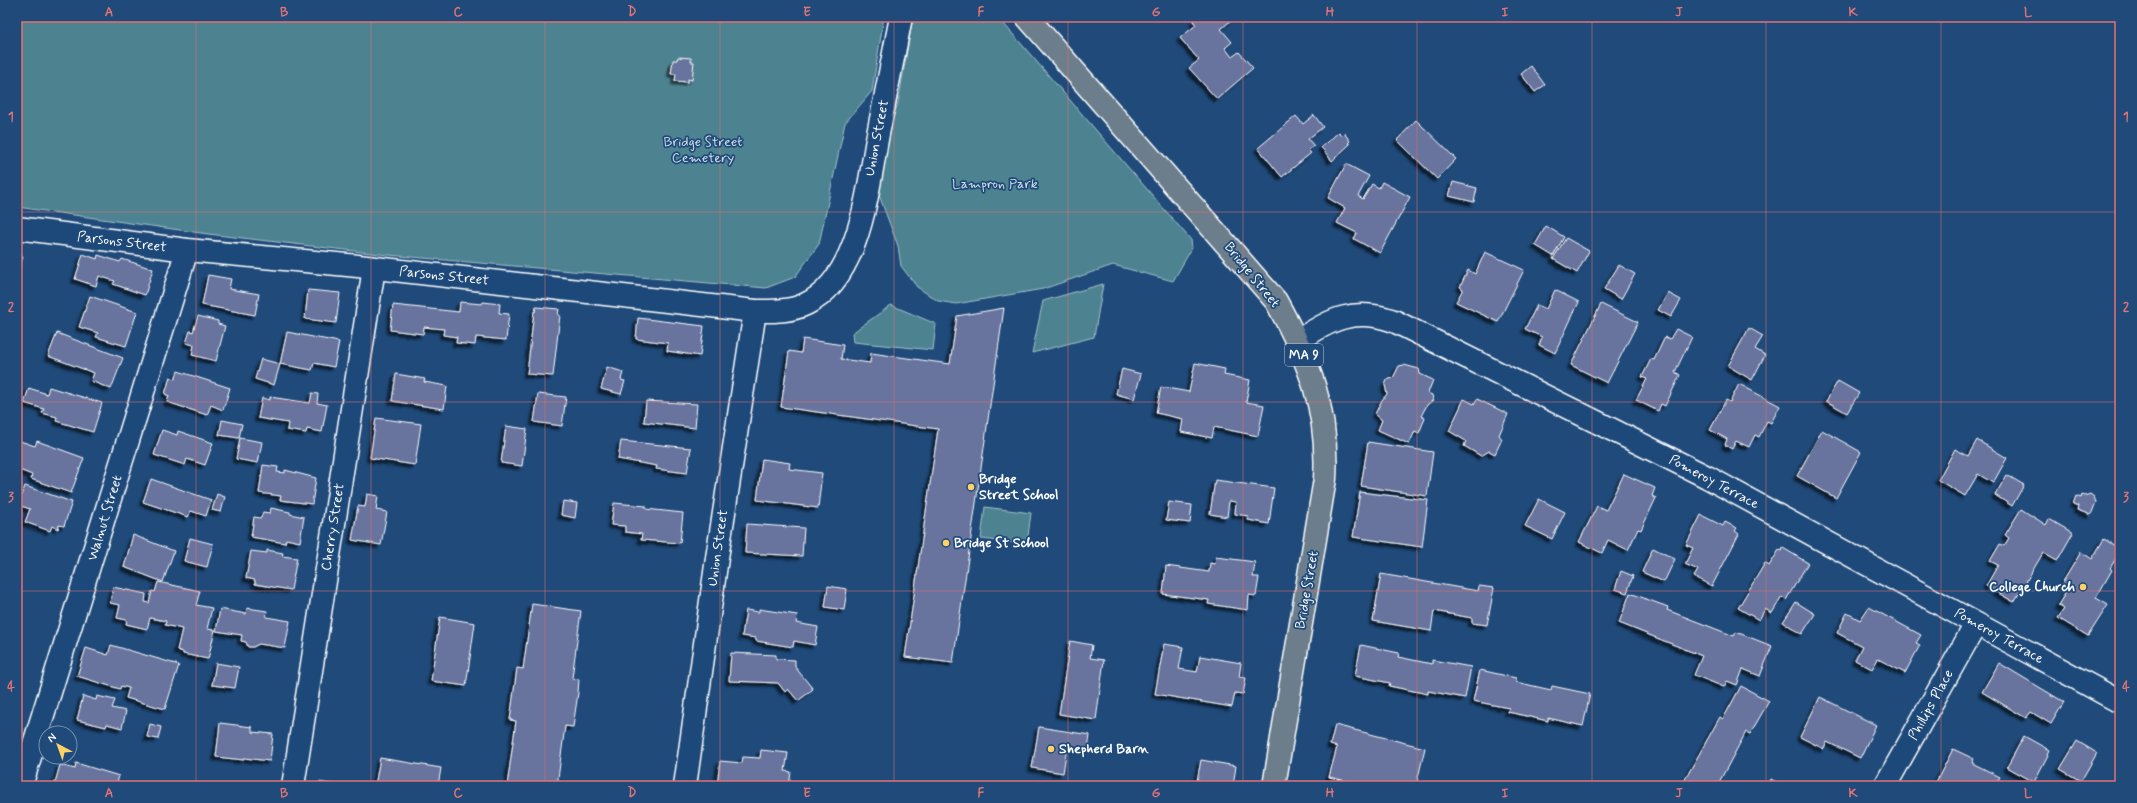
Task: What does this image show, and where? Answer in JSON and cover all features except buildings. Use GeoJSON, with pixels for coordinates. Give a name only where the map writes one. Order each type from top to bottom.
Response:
{"type":"FeatureCollection","features":[{"type":"Feature","properties":{"kind":"highway","name":"Bridge Street"},"geometry":{"type":"LineString","coordinates":[[1027,17],[1276,301],[1298,341],[1312,377],[1320,409],[1325,444],[1325,467],[1320,516],[1274,786]]}},
{"type":"Feature","properties":{"kind":"street","name":"Union Street"},"geometry":{"type":"LineString","coordinates":[[848,257],[861,224],[901,17]]}},
{"type":"Feature","properties":{"kind":"street","name":"Parsons Street"},"geometry":{"type":"LineString","coordinates":[[17,228],[188,250],[374,268],[754,312],[782,311],[805,305],[832,283],[848,257]]}},
{"type":"Feature","properties":{"kind":"street","name":"Walnut Street"},"geometry":{"type":"LineString","coordinates":[[21,786],[188,250]]}},
{"type":"Feature","properties":{"kind":"street","name":"Cherry Street"},"geometry":{"type":"LineString","coordinates":[[293,786],[374,268]]}},
{"type":"Feature","properties":{"kind":"street","name":"Union Street"},"geometry":{"type":"LineString","coordinates":[[685,786],[716,558],[754,312]]}},
{"type":"Feature","properties":{"kind":"street","name":"Pomeroy Terrace"},"geometry":{"type":"LineString","coordinates":[[1298,341],[1324,324],[1340,317],[1364,315],[1394,321],[1707,477],[2120,702]]}},
{"type":"Feature","properties":{"kind":"street","name":"Phillips Place"},"geometry":{"type":"LineString","coordinates":[[1885,786],[1976,624]]}},
{"type":"Feature","properties":{"kind":"green space","name":"Bridge Street Cemetery"},"geometry":{"type":"Polygon","coordinates":[[[17,17],[884,17],[872,91],[845,123],[819,244],[795,277],[766,288],[388,255],[208,234],[17,207],[17,17]]]}},
{"type":"Feature","properties":{"kind":"green space","name":"Lampron Park"},"geometry":{"type":"Polygon","coordinates":[[[913,17],[998,17],[1191,240],[1192,248],[1173,281],[1113,265],[1043,289],[956,304],[938,301],[917,287],[901,266],[898,246],[874,182],[885,141],[898,103],[913,17]]]}},
{"type":"Feature","properties":{"kind":"green space"},"geometry":{"type":"Polygon","coordinates":[[[1103,284],[1094,337],[1032,353],[1043,301],[1103,284]]]}},
{"type":"Feature","properties":{"kind":"green space"},"geometry":{"type":"Polygon","coordinates":[[[891,305],[936,324],[933,350],[853,342],[852,333],[891,305]]]}},
{"type":"Feature","properties":{"kind":"green space"},"geometry":{"type":"Polygon","coordinates":[[[985,507],[1031,513],[1027,544],[981,539],[985,507]]]}},
{"type":"Feature","properties":{"kind":"place","name":"Bridge Street School"},"geometry":{"type":"Point","coordinates":[971,487]}},
{"type":"Feature","properties":{"kind":"place","name":"Bridge St School"},"geometry":{"type":"Point","coordinates":[946,543]}},
{"type":"Feature","properties":{"kind":"place","name":"College Church"},"geometry":{"type":"Point","coordinates":[2083,587]}},
{"type":"Feature","properties":{"kind":"place","name":"Shepherd Barn"},"geometry":{"type":"Point","coordinates":[1051,749]}}]}
